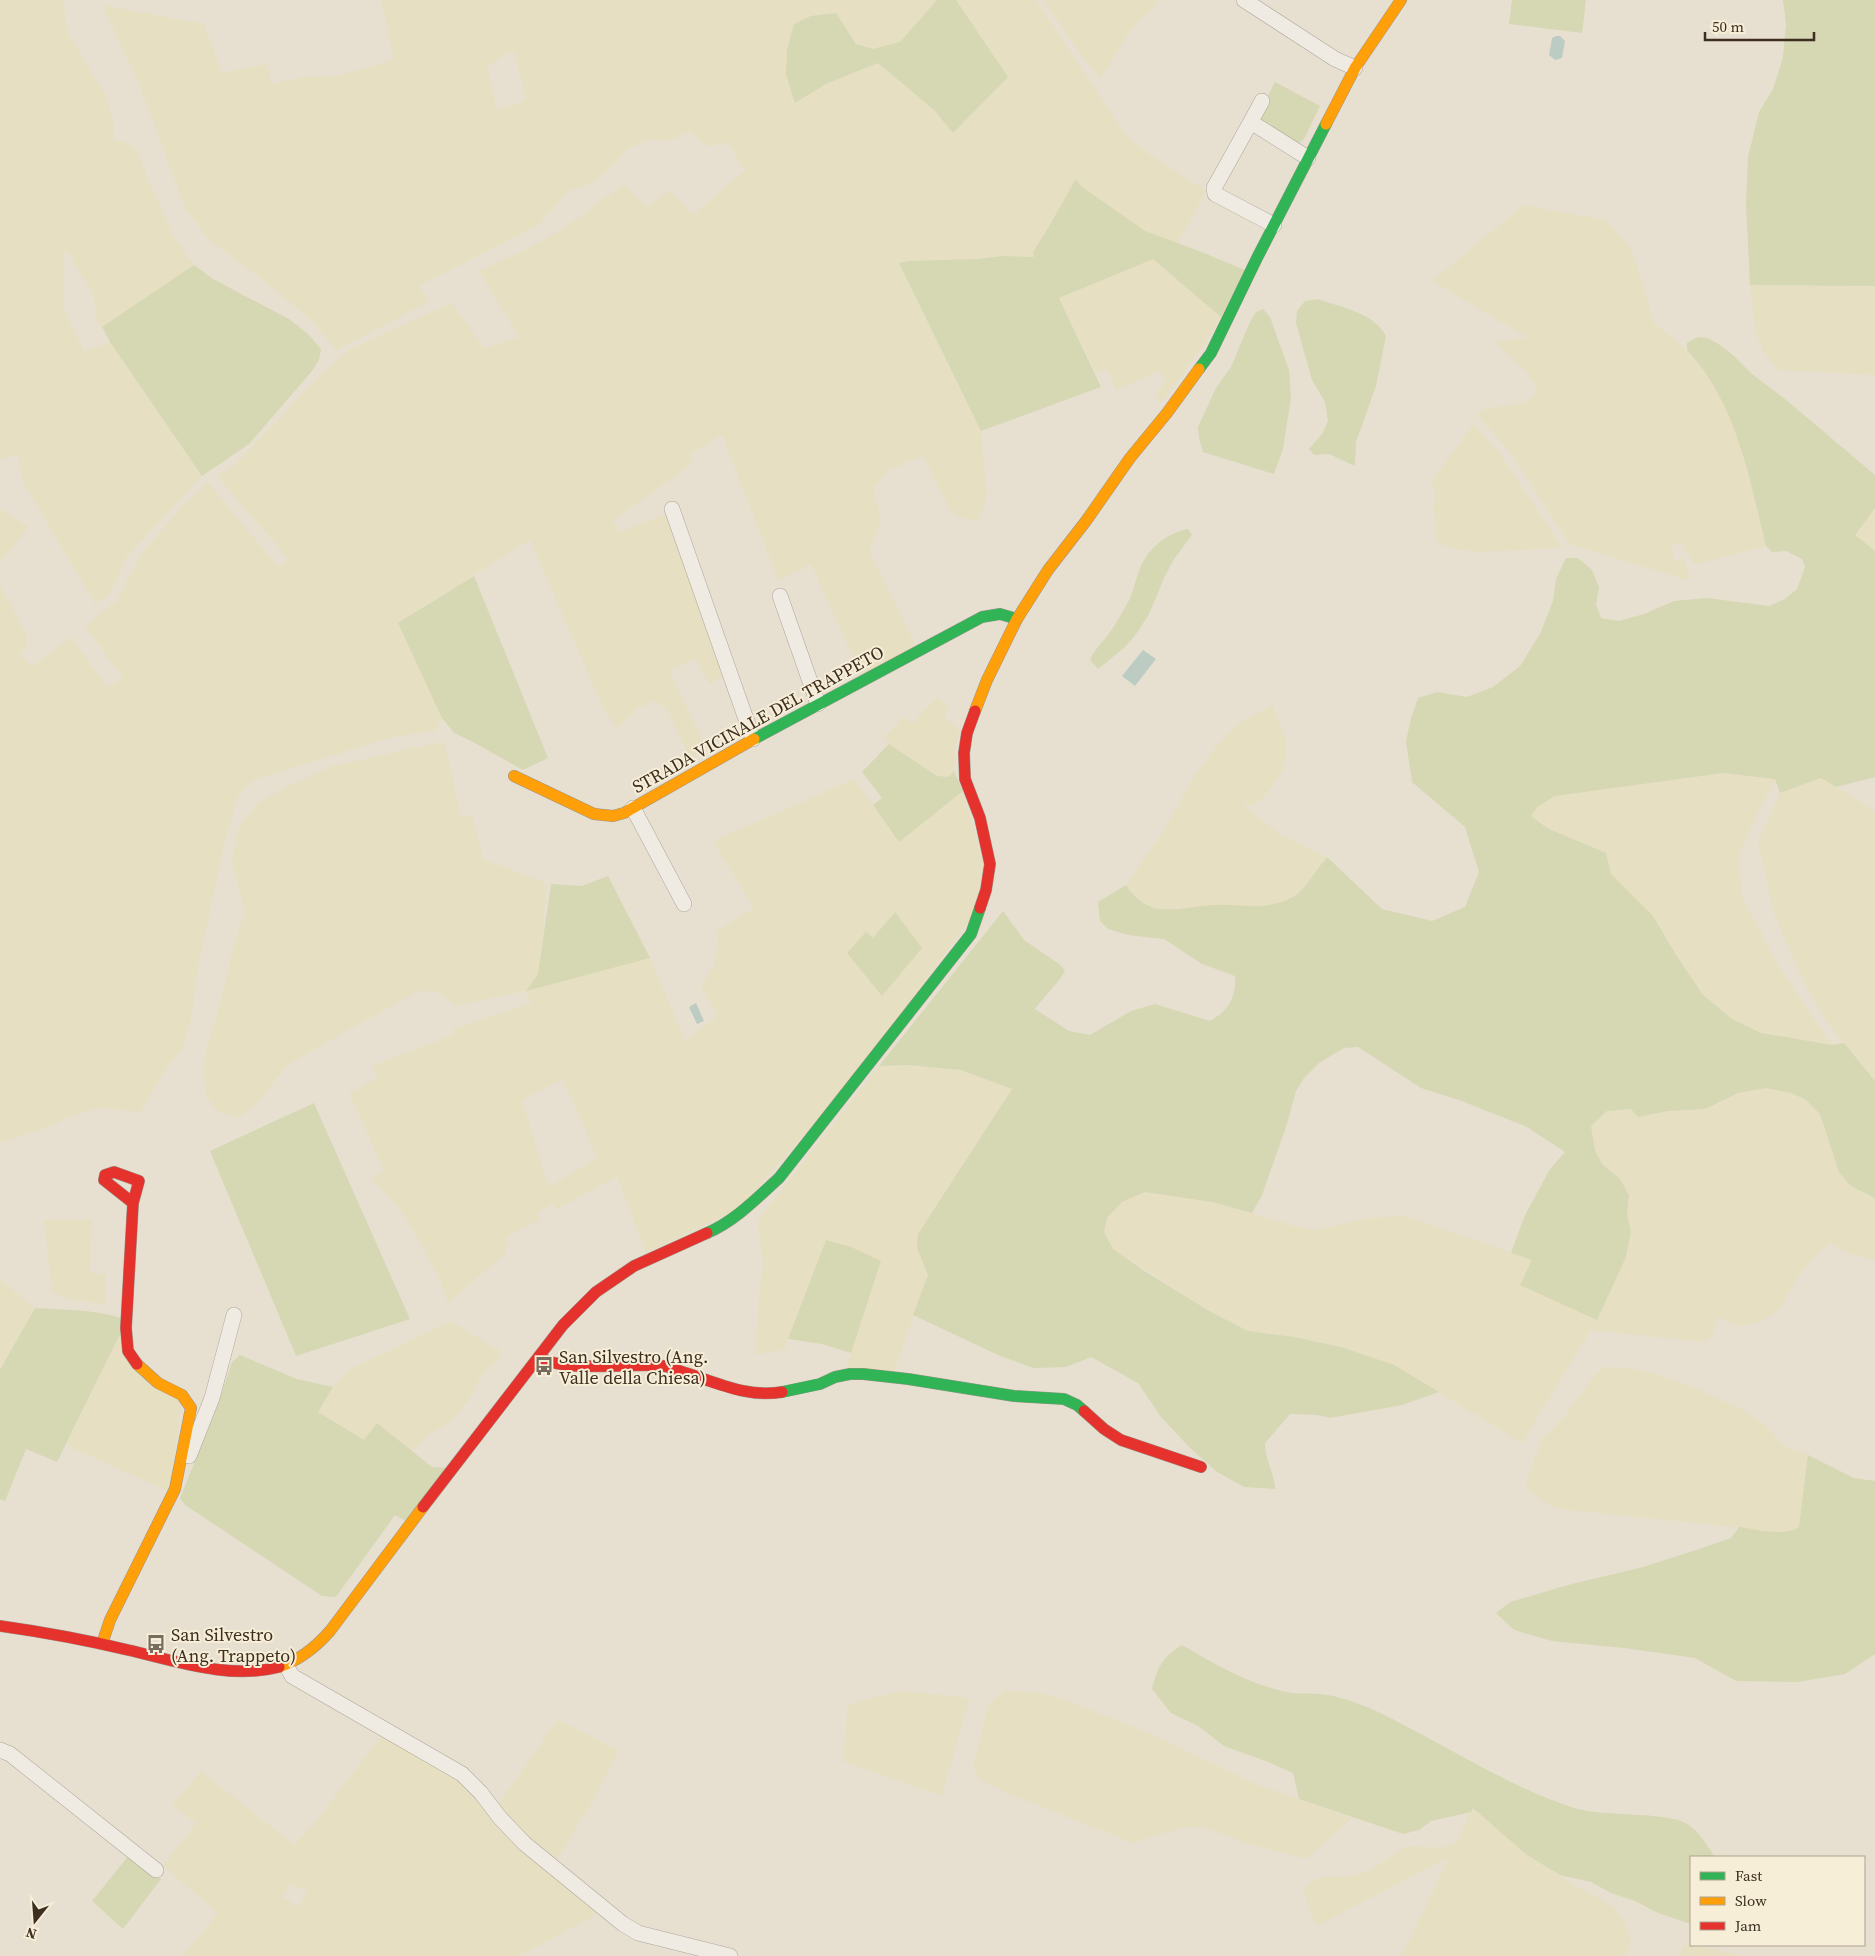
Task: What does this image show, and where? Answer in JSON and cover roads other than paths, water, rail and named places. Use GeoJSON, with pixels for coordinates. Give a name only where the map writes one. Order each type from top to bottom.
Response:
{"type":"FeatureCollection","features":[{"type":"Feature","properties":{"kind":"street"},"geometry":{"type":"LineString","coordinates":[[1244,0],[1335,59],[1355,68]]}},
{"type":"Feature","properties":{"kind":"street"},"geometry":{"type":"LineString","coordinates":[[0,1626],[48,1632],[208,1668],[253,1670],[286,1665],[310,1651],[330,1631],[406,1528],[563,1325],[596,1292],[634,1266],[716,1229],[746,1208],[778,1178],[971,934],[986,890],[990,864],[980,818],[966,779],[964,753],[967,733],[988,680],[1017,619],[1048,570],[1086,521],[1130,458],[1167,413],[1211,353],[1355,68],[1400,0]]}},
{"type":"Feature","properties":{"kind":"street"},"geometry":{"type":"LineString","coordinates":[[1262,101],[1214,188],[1215,194],[1274,225]]}},
{"type":"Feature","properties":{"kind":"street"},"geometry":{"type":"LineString","coordinates":[[1250,125],[1254,124],[1308,158]]}},
{"type":"Feature","properties":{"kind":"street"},"geometry":{"type":"LineString","coordinates":[[672,509],[753,738]]}},
{"type":"Feature","properties":{"kind":"street"},"geometry":{"type":"LineString","coordinates":[[780,596],[818,704]]}},
{"type":"Feature","properties":{"kind":"street","name":"STRADA VICINALE DEL TRAPPETO"},"geometry":{"type":"LineString","coordinates":[[514,776],[594,814],[613,816],[624,813],[753,738],[982,617],[997,613],[1007,613],[1017,619]]}},
{"type":"Feature","properties":{"kind":"street"},"geometry":{"type":"LineString","coordinates":[[633,808],[684,904]]}},
{"type":"Feature","properties":{"kind":"street"},"geometry":{"type":"LineString","coordinates":[[133,1203],[126,1328],[128,1351],[139,1368],[158,1383],[182,1395],[191,1408],[175,1489]]}},
{"type":"Feature","properties":{"kind":"street"},"geometry":{"type":"LineString","coordinates":[[102,1644],[110,1620],[175,1489],[212,1398],[234,1315]]}},
{"type":"Feature","properties":{"kind":"street"},"geometry":{"type":"LineString","coordinates":[[539,1356],[545,1361],[587,1366],[664,1366],[740,1391],[758,1393],[775,1393],[820,1384],[850,1374],[863,1374],[908,1379],[1014,1396],[1064,1399],[1077,1405],[1104,1429],[1121,1440],[1201,1467]]}},
{"type":"Feature","properties":{"kind":"street"},"geometry":{"type":"LineString","coordinates":[[286,1665],[292,1676],[462,1774],[525,1844],[623,1924],[638,1933],[730,1956]]}},
{"type":"Feature","properties":{"kind":"street"},"geometry":{"type":"LineString","coordinates":[[0,1750],[10,1754],[156,1870]]}},
{"type":"Feature","properties":{"kind":"place","name":"San Silvestro (Ang. Valle della Chiesa)"},"geometry":{"type":"Point","coordinates":[544,1366]}},
{"type":"Feature","properties":{"kind":"place","name":"San Silvestro (Ang. Trappeto)"},"geometry":{"type":"Point","coordinates":[156,1644]}}]}
